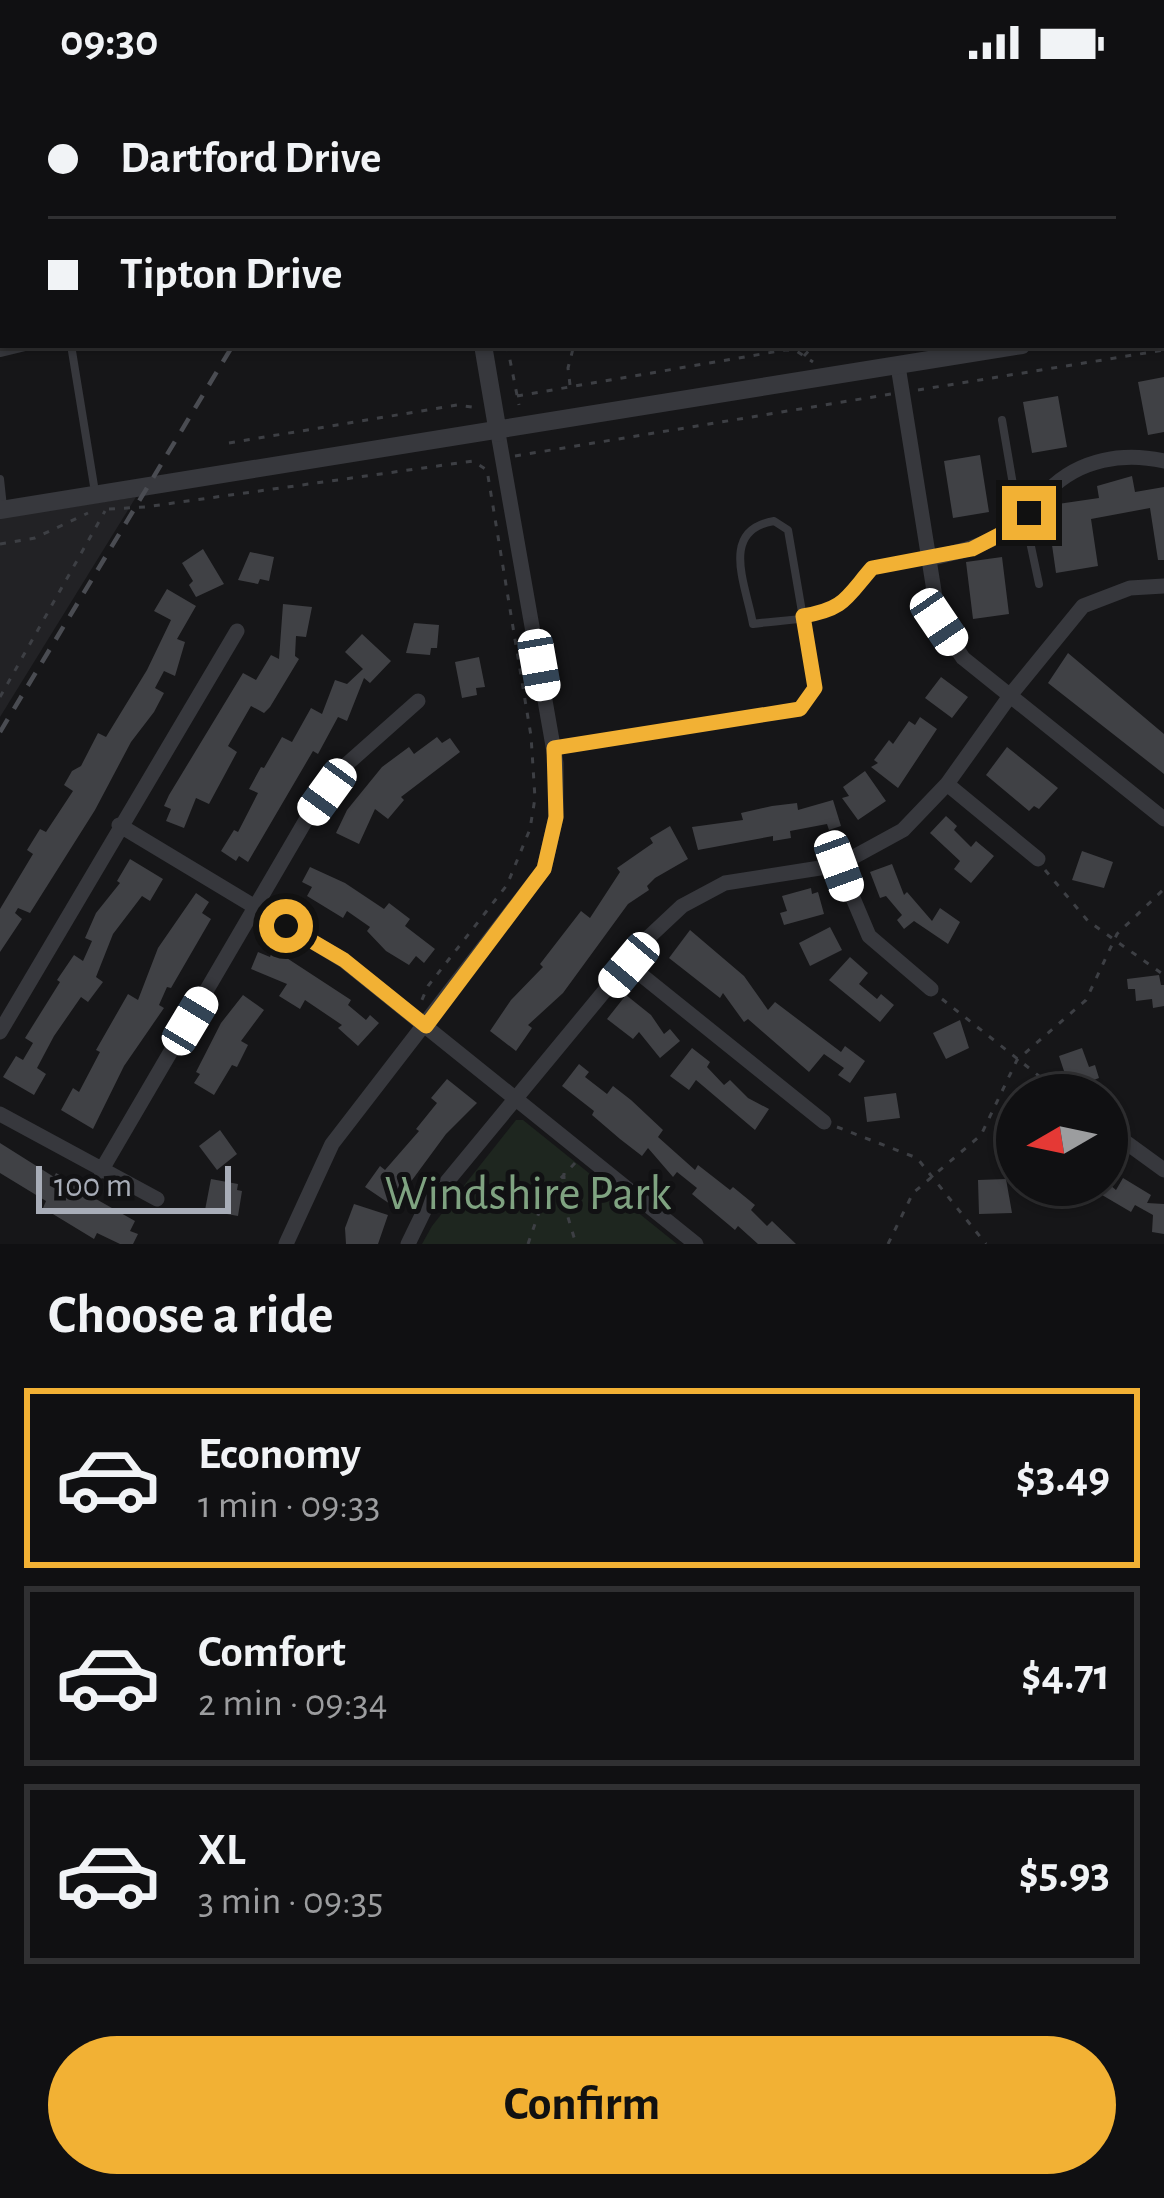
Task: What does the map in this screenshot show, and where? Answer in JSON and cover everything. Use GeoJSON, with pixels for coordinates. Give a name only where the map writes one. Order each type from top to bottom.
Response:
{"type":"FeatureCollection","features":[{"type":"Feature","properties":{"kind":"street"},"geometry":{"type":"LineString","coordinates":[[286,1244],[332,1144],[419,1020],[544,869],[556,817],[554,748],[484,348]]}},
{"type":"Feature","properties":{"kind":"street"},"geometry":{"type":"LineString","coordinates":[[2,510],[101,502],[898,366],[957,350]]}},
{"type":"Feature","properties":{"kind":"street"},"geometry":{"type":"LineString","coordinates":[[898,366],[939,622],[963,658],[1164,819]]}},
{"type":"Feature","properties":{"kind":"street"},"geometry":{"type":"LineString","coordinates":[[928,559],[972,549],[1022,518],[1053,486],[1078,469],[1137,455],[1164,461]]}},
{"type":"Feature","properties":{"kind":"street"},"geometry":{"type":"LineString","coordinates":[[408,1244],[426,1207],[650,936],[682,906],[725,883],[839,866],[903,830],[947,784],[1083,606],[1130,588],[1164,586]]}},
{"type":"Feature","properties":{"kind":"street"},"geometry":{"type":"LineString","coordinates":[[0,1032],[237,631]]}},
{"type":"Feature","properties":{"kind":"street"},"geometry":{"type":"LineString","coordinates":[[101,1171],[306,820],[347,764],[418,700]]}},
{"type":"Feature","properties":{"kind":"street"},"geometry":{"type":"LineString","coordinates":[[947,784],[1038,859]]}},
{"type":"Feature","properties":{"kind":"street"},"geometry":{"type":"LineString","coordinates":[[119,825],[344,960],[696,1244]]}},
{"type":"Feature","properties":{"kind":"street"},"geometry":{"type":"LineString","coordinates":[[839,866],[869,936],[932,989]]}},
{"type":"Feature","properties":{"kind":"street"},"geometry":{"type":"LineString","coordinates":[[629,965],[824,1122]]}},
{"type":"Feature","properties":{"kind":"street"},"geometry":{"type":"LineString","coordinates":[[0,1114],[157,1199]]}},
{"type":"Feature","properties":{"kind":"street"},"geometry":{"type":"LineString","coordinates":[[1128,1144],[1164,1170]]}},
{"type":"Feature","properties":{"kind":"lane"},"geometry":{"type":"LineString","coordinates":[[72,348],[101,502]]}},
{"type":"Feature","properties":{"kind":"lane"},"geometry":{"type":"LineString","coordinates":[[1002,420],[1016,502],[1040,584]]}},
{"type":"Feature","properties":{"kind":"lane"},"geometry":{"type":"LineString","coordinates":[[0,479],[2,510]]}},
{"type":"Feature","properties":{"kind":"lane"},"geometry":{"type":"LineString","coordinates":[[554,748],[800,709],[815,688],[803,616],[788,530],[774,521],[758,524],[745,533],[739,548],[753,624],[803,616],[832,611],[845,603],[872,568],[928,559]]}},
{"type":"Feature","properties":{"kind":"path"},"geometry":{"type":"LineString","coordinates":[[508,348],[519,405]]}},
{"type":"Feature","properties":{"kind":"path"},"geometry":{"type":"LineString","coordinates":[[570,387],[573,348]]}},
{"type":"Feature","properties":{"kind":"path"},"geometry":{"type":"LineString","coordinates":[[804,356],[811,348]]}},
{"type":"Feature","properties":{"kind":"path"},"geometry":{"type":"LineString","coordinates":[[517,396],[785,350],[813,362]]}},
{"type":"Feature","properties":{"kind":"path"},"geometry":{"type":"LineString","coordinates":[[482,464],[1164,350]]}},
{"type":"Feature","properties":{"kind":"path"},"geometry":{"type":"LineString","coordinates":[[229,443],[457,405],[481,409]]}},
{"type":"Feature","properties":{"kind":"path"},"geometry":{"type":"LineString","coordinates":[[101,502],[121,510],[473,461],[487,470],[531,736],[535,798],[530,830],[508,885],[428,986],[419,1020]]}},
{"type":"Feature","properties":{"kind":"path"},"geometry":{"type":"LineString","coordinates":[[0,544],[35,538],[101,502]]}},
{"type":"Feature","properties":{"kind":"path"},"geometry":{"type":"LineString","coordinates":[[0,698],[101,502]]}},
{"type":"Feature","properties":{"kind":"path"},"geometry":{"type":"LineString","coordinates":[[1038,859],[1088,921],[1164,975]]}},
{"type":"Feature","properties":{"kind":"path"},"geometry":{"type":"LineString","coordinates":[[888,1244],[913,1192],[981,1135],[1017,1060],[1086,1000],[1114,942],[1164,889]]}},
{"type":"Feature","properties":{"kind":"path"},"geometry":{"type":"LineString","coordinates":[[932,989],[1035,1074]]}},
{"type":"Feature","properties":{"kind":"path"},"geometry":{"type":"LineString","coordinates":[[824,1122],[917,1158],[986,1244]]}},
{"type":"Feature","properties":{"kind":"path"},"geometry":{"type":"LineString","coordinates":[[528,1244],[545,1195],[583,1152]]}},
{"type":"Feature","properties":{"kind":"path"},"geometry":{"type":"LineString","coordinates":[[564,1172],[564,1204],[576,1244]]}},
{"type":"Feature","properties":{"kind":"shaded area"},"geometry":{"type":"Polygon","coordinates":[[[136,497],[0,717],[0,518],[136,497]]]}},
{"type":"Feature","properties":{"kind":"green space","name":"Windshire Park"},"geometry":{"type":"Polygon","coordinates":[[[516,1120],[523,1120],[677,1244],[422,1244],[516,1120]]]}},
{"type":"Feature","properties":{"kind":"building"},"geometry":{"type":"Polygon","coordinates":[[[1164,377],[1164,432],[1148,435],[1138,382],[1164,377]]]}},
{"type":"Feature","properties":{"kind":"building"},"geometry":{"type":"Polygon","coordinates":[[[1058,396],[1067,447],[1032,453],[1023,402],[1058,396]]]}},
{"type":"Feature","properties":{"kind":"building"},"geometry":{"type":"Polygon","coordinates":[[[980,455],[989,512],[953,518],[944,461],[980,455]]]}},
{"type":"Feature","properties":{"kind":"building"},"geometry":{"type":"Polygon","coordinates":[[[1132,476],[1135,492],[1164,487],[1164,560],[1158,560],[1150,508],[1091,519],[1098,566],[1056,573],[1047,510],[1051,505],[1099,498],[1097,486],[1132,476]]]}},
{"type":"Feature","properties":{"kind":"building"},"geometry":{"type":"Polygon","coordinates":[[[203,549],[224,584],[196,597],[182,563],[203,549]]]}},
{"type":"Feature","properties":{"kind":"building"},"geometry":{"type":"Polygon","coordinates":[[[250,552],[274,557],[269,581],[238,580],[250,552]]]}},
{"type":"Feature","properties":{"kind":"building"},"geometry":{"type":"Polygon","coordinates":[[[1002,557],[1009,614],[973,619],[966,562],[1002,557]]]}},
{"type":"Feature","properties":{"kind":"building"},"geometry":{"type":"Polygon","coordinates":[[[167,589],[196,606],[177,639],[185,642],[175,676],[164,671],[155,688],[164,693],[154,712],[131,742],[30,913],[18,908],[15,913],[22,919],[0,952],[0,909],[33,854],[27,850],[40,829],[46,832],[73,791],[64,785],[72,771],[81,766],[98,733],[106,737],[147,670],[171,620],[154,611],[167,589]]]}},
{"type":"Feature","properties":{"kind":"building"},"geometry":{"type":"Polygon","coordinates":[[[283,604],[312,607],[306,637],[296,636],[299,659],[264,713],[251,706],[228,746],[237,752],[209,804],[196,798],[184,828],[166,821],[171,809],[164,806],[169,795],[243,673],[256,680],[271,655],[279,659],[283,604]]]}},
{"type":"Feature","properties":{"kind":"building"},"geometry":{"type":"Polygon","coordinates":[[[414,623],[439,625],[437,648],[431,648],[430,655],[406,653],[414,623]]]}},
{"type":"Feature","properties":{"kind":"building"},"geometry":{"type":"Polygon","coordinates":[[[362,634],[391,661],[370,683],[364,678],[347,721],[338,717],[318,754],[313,751],[248,862],[239,856],[236,861],[221,851],[234,830],[238,832],[258,793],[249,789],[261,767],[282,737],[292,742],[311,708],[322,714],[335,680],[347,684],[363,669],[345,652],[362,634]]]}},
{"type":"Feature","properties":{"kind":"building"},"geometry":{"type":"Polygon","coordinates":[[[1068,653],[1164,734],[1164,774],[1048,683],[1068,653]]]}},
{"type":"Feature","properties":{"kind":"building"},"geometry":{"type":"Polygon","coordinates":[[[479,657],[485,687],[476,688],[477,695],[462,698],[455,662],[479,657]]]}},
{"type":"Feature","properties":{"kind":"building"},"geometry":{"type":"Polygon","coordinates":[[[941,677],[968,697],[952,718],[925,698],[941,677]]]}},
{"type":"Feature","properties":{"kind":"building"},"geometry":{"type":"Polygon","coordinates":[[[920,717],[937,729],[898,788],[871,767],[878,763],[874,760],[889,740],[893,744],[909,721],[915,725],[920,717]]]}},
{"type":"Feature","properties":{"kind":"building"},"geometry":{"type":"Polygon","coordinates":[[[437,737],[442,743],[450,738],[460,752],[401,797],[404,800],[388,819],[375,809],[359,844],[336,833],[347,810],[382,767],[409,747],[414,754],[437,737]]]}},
{"type":"Feature","properties":{"kind":"building"},"geometry":{"type":"Polygon","coordinates":[[[1007,747],[1058,788],[1039,809],[1034,806],[1029,811],[986,775],[1007,747]]]}},
{"type":"Feature","properties":{"kind":"building"},"geometry":{"type":"Polygon","coordinates":[[[865,771],[886,801],[858,820],[842,798],[849,796],[843,787],[865,771]]]}},
{"type":"Feature","properties":{"kind":"building"},"geometry":{"type":"Polygon","coordinates":[[[833,800],[841,826],[829,830],[827,824],[790,831],[791,838],[773,841],[773,836],[698,850],[692,827],[743,820],[741,813],[772,806],[797,803],[798,810],[833,800]]]}},
{"type":"Feature","properties":{"kind":"building"},"geometry":{"type":"Polygon","coordinates":[[[946,816],[971,847],[976,841],[994,856],[971,883],[954,869],[960,861],[930,833],[946,816]]]}},
{"type":"Feature","properties":{"kind":"building"},"geometry":{"type":"Polygon","coordinates":[[[670,826],[688,859],[655,878],[649,890],[628,904],[563,993],[528,1025],[532,1028],[516,1051],[490,1031],[581,911],[590,918],[620,872],[617,868],[670,826]]]}},
{"type":"Feature","properties":{"kind":"building"},"geometry":{"type":"Polygon","coordinates":[[[1082,851],[1113,862],[1104,888],[1072,880],[1082,851]]]}},
{"type":"Feature","properties":{"kind":"building"},"geometry":{"type":"Polygon","coordinates":[[[130,859],[163,879],[150,901],[142,896],[113,934],[96,977],[103,982],[88,1002],[81,997],[54,1036],[37,1068],[46,1074],[34,1095],[3,1077],[16,1056],[23,1060],[33,1043],[25,1038],[74,955],[83,961],[92,941],[85,938],[96,913],[120,883],[130,859]]]}},
{"type":"Feature","properties":{"kind":"building"},"geometry":{"type":"Polygon","coordinates":[[[892,864],[904,895],[907,892],[932,921],[940,908],[960,922],[948,944],[914,921],[904,929],[897,920],[902,915],[886,896],[880,898],[870,872],[892,864]]]}},
{"type":"Feature","properties":{"kind":"building"},"geometry":{"type":"Polygon","coordinates":[[[310,867],[384,909],[389,903],[410,919],[405,926],[435,949],[424,963],[416,956],[409,965],[386,951],[367,931],[370,927],[347,911],[343,918],[307,896],[312,887],[302,882],[310,867]]]}},
{"type":"Feature","properties":{"kind":"building"},"geometry":{"type":"Polygon","coordinates":[[[811,888],[812,894],[818,892],[824,914],[784,925],[780,913],[787,911],[782,896],[811,888]]]}},
{"type":"Feature","properties":{"kind":"building"},"geometry":{"type":"Polygon","coordinates":[[[196,893],[209,902],[202,913],[211,919],[171,988],[167,987],[159,1005],[164,1008],[124,1066],[93,1129],[61,1110],[73,1088],[79,1092],[128,994],[138,1000],[158,948],[196,893]]]}},
{"type":"Feature","properties":{"kind":"building"},"geometry":{"type":"Polygon","coordinates":[[[830,927],[842,950],[810,966],[799,943],[830,927]]]}},
{"type":"Feature","properties":{"kind":"building"},"geometry":{"type":"Polygon","coordinates":[[[690,930],[744,976],[768,1010],[775,1002],[841,1052],[845,1046],[865,1061],[850,1083],[838,1075],[844,1068],[824,1054],[809,1072],[748,1019],[744,1022],[723,993],[720,998],[669,958],[690,930]]]}},
{"type":"Feature","properties":{"kind":"building"},"geometry":{"type":"Polygon","coordinates":[[[273,949],[351,1000],[348,1005],[366,1020],[370,1015],[379,1023],[358,1046],[338,1028],[342,1025],[305,1000],[300,1009],[279,996],[287,984],[251,969],[258,952],[270,957],[273,949]]]}},
{"type":"Feature","properties":{"kind":"building"},"geometry":{"type":"Polygon","coordinates":[[[850,957],[868,973],[859,984],[877,999],[881,994],[894,1005],[880,1022],[829,980],[850,957]]]}},
{"type":"Feature","properties":{"kind":"building"},"geometry":{"type":"Polygon","coordinates":[[[1159,975],[1164,1006],[1153,1008],[1152,999],[1136,1001],[1135,989],[1128,989],[1127,979],[1159,975]]]}},
{"type":"Feature","properties":{"kind":"building"},"geometry":{"type":"Polygon","coordinates":[[[243,995],[264,1010],[241,1041],[248,1045],[237,1067],[232,1065],[214,1095],[194,1083],[200,1074],[196,1072],[221,1023],[243,995]]]}},
{"type":"Feature","properties":{"kind":"building"},"geometry":{"type":"Polygon","coordinates":[[[626,995],[651,1015],[664,1034],[670,1029],[680,1041],[660,1058],[639,1032],[633,1039],[607,1019],[626,995]]]}},
{"type":"Feature","properties":{"kind":"building"},"geometry":{"type":"Polygon","coordinates":[[[960,1020],[969,1048],[946,1059],[933,1033],[960,1020]]]}},
{"type":"Feature","properties":{"kind":"building"},"geometry":{"type":"Polygon","coordinates":[[[692,1048],[710,1062],[707,1067],[724,1085],[730,1080],[748,1098],[769,1109],[755,1130],[696,1080],[689,1090],[670,1076],[692,1048]]]}},
{"type":"Feature","properties":{"kind":"building"},"geometry":{"type":"Polygon","coordinates":[[[1082,1048],[1089,1067],[1095,1065],[1098,1074],[1065,1074],[1059,1056],[1082,1048]]]}},
{"type":"Feature","properties":{"kind":"building"},"geometry":{"type":"Polygon","coordinates":[[[579,1064],[589,1072],[585,1077],[607,1094],[613,1086],[631,1100],[663,1130],[658,1137],[695,1170],[698,1165],[730,1190],[733,1187],[755,1205],[751,1210],[767,1226],[772,1221],[796,1244],[758,1244],[692,1194],[697,1188],[677,1172],[673,1177],[648,1148],[642,1156],[620,1139],[562,1086],[579,1064]]]}},
{"type":"Feature","properties":{"kind":"building"},"geometry":{"type":"Polygon","coordinates":[[[447,1079],[477,1103],[446,1134],[393,1206],[365,1187],[380,1166],[385,1170],[419,1131],[416,1129],[437,1103],[431,1098],[447,1079]]]}},
{"type":"Feature","properties":{"kind":"building"},"geometry":{"type":"Polygon","coordinates":[[[896,1093],[900,1118],[867,1122],[864,1097],[896,1093]]]}},
{"type":"Feature","properties":{"kind":"building"},"geometry":{"type":"Polygon","coordinates":[[[220,1130],[237,1154],[217,1170],[199,1146],[220,1130]]]}},
{"type":"Feature","properties":{"kind":"building"},"geometry":{"type":"Polygon","coordinates":[[[0,1143],[135,1221],[130,1231],[138,1234],[133,1244],[120,1244],[97,1233],[94,1239],[43,1208],[46,1201],[0,1173],[0,1143]]]}},
{"type":"Feature","properties":{"kind":"building"},"geometry":{"type":"Polygon","coordinates":[[[211,1179],[238,1184],[237,1190],[242,1191],[238,1216],[205,1210],[211,1179]]]}},
{"type":"Feature","properties":{"kind":"building"},"geometry":{"type":"Polygon","coordinates":[[[996,1179],[996,1206],[1011,1206],[1012,1213],[979,1214],[978,1180],[996,1179]]]}},
{"type":"Feature","properties":{"kind":"building"},"geometry":{"type":"Polygon","coordinates":[[[1128,1181],[1151,1195],[1147,1203],[1164,1204],[1164,1234],[1152,1232],[1153,1215],[1135,1205],[1131,1212],[1121,1206],[1128,1206],[1128,1181]]]}},
{"type":"Feature","properties":{"kind":"building"},"geometry":{"type":"Polygon","coordinates":[[[354,1204],[388,1215],[378,1244],[346,1244],[345,1228],[354,1204]]]}},
{"type":"Feature","properties":{"kind":"railway"},"geometry":{"type":"LineString","coordinates":[[0,732],[231,348]]}},
{"type":"Feature","properties":{"kind":"route"},"geometry":{"type":"LineString","coordinates":[[286,926],[344,960],[426,1026],[544,869],[556,817],[554,748],[800,709],[815,688],[803,616],[832,611],[845,603],[872,568],[972,549],[1029,513]]}}]}
